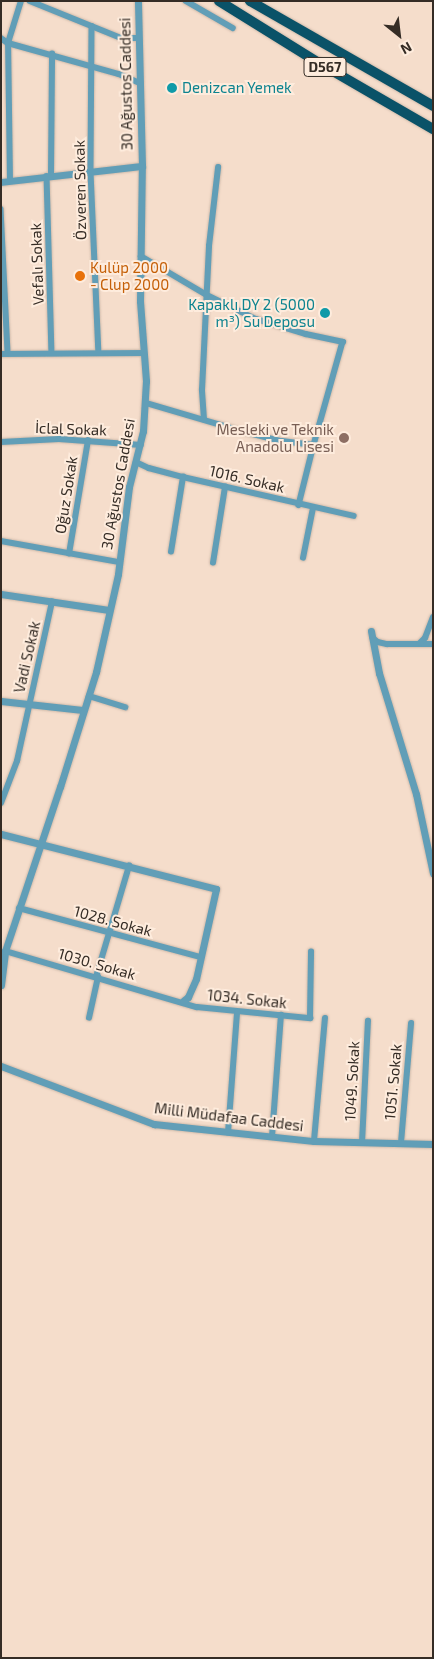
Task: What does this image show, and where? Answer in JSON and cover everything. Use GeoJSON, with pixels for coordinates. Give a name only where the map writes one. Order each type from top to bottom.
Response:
{"type":"FeatureCollection","features":[{"type":"Feature","properties":{"kind":"highway","name":"D567"},"geometry":{"type":"LineString","coordinates":[[219,1],[433,129]]}},
{"type":"Feature","properties":{"kind":"highway","name":"D567"},"geometry":{"type":"LineString","coordinates":[[250,1],[433,106]]}},
{"type":"Feature","properties":{"kind":"street"},"geometry":{"type":"LineString","coordinates":[[10,181],[8,43],[21,1]]}},
{"type":"Feature","properties":{"kind":"street"},"geometry":{"type":"LineString","coordinates":[[30,1],[121,38],[138,38]]}},
{"type":"Feature","properties":{"kind":"street"},"geometry":{"type":"LineString","coordinates":[[186,1],[232,28]]}},
{"type":"Feature","properties":{"kind":"street","name":"30 Ağustos Caddesi"},"geometry":{"type":"LineString","coordinates":[[1,985],[5,951],[88,696],[119,562],[129,486],[141,446],[146,403],[140,301],[142,166],[137,2]]}},
{"type":"Feature","properties":{"kind":"street","name":"Özveren Sokak"},"geometry":{"type":"LineString","coordinates":[[92,26],[91,172],[99,353]]}},
{"type":"Feature","properties":{"kind":"street"},"geometry":{"type":"LineString","coordinates":[[1,38],[8,43],[92,65],[140,83]]}},
{"type":"Feature","properties":{"kind":"street","name":"Vefalı Sokak"},"geometry":{"type":"LineString","coordinates":[[52,54],[49,176],[52,352]]}},
{"type":"Feature","properties":{"kind":"street"},"geometry":{"type":"LineString","coordinates":[[1,182],[142,166]]}},
{"type":"Feature","properties":{"kind":"street"},"geometry":{"type":"LineString","coordinates":[[204,420],[202,390],[209,246],[218,168]]}},
{"type":"Feature","properties":{"kind":"street"},"geometry":{"type":"LineString","coordinates":[[1,209],[4,302],[8,353]]}},
{"type":"Feature","properties":{"kind":"street"},"geometry":{"type":"LineString","coordinates":[[141,256],[207,295],[256,319],[306,334],[343,342],[299,505]]}},
{"type":"Feature","properties":{"kind":"street"},"geometry":{"type":"LineString","coordinates":[[1,354],[52,352],[144,353]]}},
{"type":"Feature","properties":{"kind":"street"},"geometry":{"type":"LineString","coordinates":[[146,403],[282,441],[314,445]]}},
{"type":"Feature","properties":{"kind":"street","name":"İclal Sokak"},"geometry":{"type":"LineString","coordinates":[[1,442],[58,440],[141,446]]}},
{"type":"Feature","properties":{"kind":"street","name":"Oğuz Sokak"},"geometry":{"type":"LineString","coordinates":[[69,554],[88,441]]}},
{"type":"Feature","properties":{"kind":"street","name":"1016. Sokak"},"geometry":{"type":"LineString","coordinates":[[136,462],[149,468],[183,477],[299,505],[354,516]]}},
{"type":"Feature","properties":{"kind":"street"},"geometry":{"type":"LineString","coordinates":[[171,552],[183,477]]}},
{"type":"Feature","properties":{"kind":"street"},"geometry":{"type":"LineString","coordinates":[[213,563],[225,487]]}},
{"type":"Feature","properties":{"kind":"street"},"geometry":{"type":"LineString","coordinates":[[303,558],[313,508]]}},
{"type":"Feature","properties":{"kind":"street"},"geometry":{"type":"LineString","coordinates":[[1,541],[119,562]]}},
{"type":"Feature","properties":{"kind":"street"},"geometry":{"type":"LineString","coordinates":[[1,594],[109,610]]}},
{"type":"Feature","properties":{"kind":"street","name":"Vadi Sokak"},"geometry":{"type":"LineString","coordinates":[[1,803],[17,761],[52,602]]}},
{"type":"Feature","properties":{"kind":"street"},"geometry":{"type":"LineString","coordinates":[[420,643],[425,638],[433,617]]}},
{"type":"Feature","properties":{"kind":"street"},"geometry":{"type":"LineString","coordinates":[[372,634],[378,642],[387,644],[433,644]]}},
{"type":"Feature","properties":{"kind":"street"},"geometry":{"type":"LineString","coordinates":[[372,634],[379,673],[416,794],[433,873]]}},
{"type":"Feature","properties":{"kind":"street"},"geometry":{"type":"LineString","coordinates":[[88,696],[125,707]]}},
{"type":"Feature","properties":{"kind":"street"},"geometry":{"type":"LineString","coordinates":[[1,701],[83,710]]}},
{"type":"Feature","properties":{"kind":"street"},"geometry":{"type":"LineString","coordinates":[[1,834],[216,889],[196,979],[188,997],[183,1001]]}},
{"type":"Feature","properties":{"kind":"street"},"geometry":{"type":"LineString","coordinates":[[89,1018],[108,934],[128,866]]}},
{"type":"Feature","properties":{"kind":"street","name":"1028. Sokak"},"geometry":{"type":"LineString","coordinates":[[19,908],[200,958]]}},
{"type":"Feature","properties":{"kind":"street","name":"1030. Sokak"},"geometry":{"type":"LineString","coordinates":[[5,951],[183,1001]]}},
{"type":"Feature","properties":{"kind":"street","name":"1034. Sokak"},"geometry":{"type":"LineString","coordinates":[[183,1001],[197,1007],[310,1018],[311,952]]}},
{"type":"Feature","properties":{"kind":"street"},"geometry":{"type":"LineString","coordinates":[[228,1133],[237,1012]]}},
{"type":"Feature","properties":{"kind":"street"},"geometry":{"type":"LineString","coordinates":[[272,1137],[281,1015]]}},
{"type":"Feature","properties":{"kind":"street"},"geometry":{"type":"LineString","coordinates":[[314,1141],[324,1018]]}},
{"type":"Feature","properties":{"kind":"street","name":"1049. Sokak"},"geometry":{"type":"LineString","coordinates":[[362,1143],[368,1021]]}},
{"type":"Feature","properties":{"kind":"street","name":"1051. Sokak"},"geometry":{"type":"LineString","coordinates":[[401,1143],[411,1023]]}},
{"type":"Feature","properties":{"kind":"street","name":"Milli Müdafaa Caddesi"},"geometry":{"type":"LineString","coordinates":[[1,1066],[154,1124],[314,1141],[433,1144]]}},
{"type":"Feature","properties":{"kind":"place","name":"Denizcan Yemek"},"geometry":{"type":"Point","coordinates":[172,88]}},
{"type":"Feature","properties":{"kind":"place","name":"Kulüp 2000 - Clup 2000"},"geometry":{"type":"Point","coordinates":[80,276]}},
{"type":"Feature","properties":{"kind":"place","name":"Kapaklı DY 2 (5000 m³) Su Deposu"},"geometry":{"type":"Point","coordinates":[325,313]}},
{"type":"Feature","properties":{"kind":"place","name":"Mesleki ve Teknik Anadolu Lisesi"},"geometry":{"type":"Point","coordinates":[344,438]}}]}
